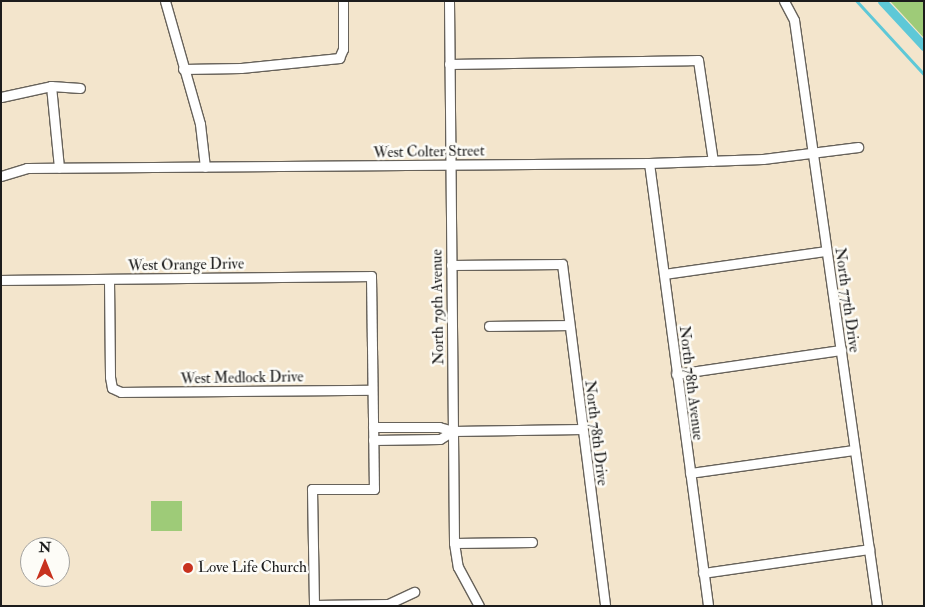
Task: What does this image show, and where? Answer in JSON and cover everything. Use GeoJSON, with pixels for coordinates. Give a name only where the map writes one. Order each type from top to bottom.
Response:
{"type":"FeatureCollection","features":[{"type":"Feature","properties":{"kind":"street"},"geometry":{"type":"LineString","coordinates":[[165,1],[201,130],[205,167]]}},
{"type":"Feature","properties":{"kind":"street"},"geometry":{"type":"LineString","coordinates":[[183,69],[240,68],[339,58],[343,49],[343,1]]}},
{"type":"Feature","properties":{"kind":"street","name":"North 79th Avenue"},"geometry":{"type":"LineString","coordinates":[[449,1],[454,543],[458,567],[479,606]]}},
{"type":"Feature","properties":{"kind":"street","name":"North 77th Drive"},"geometry":{"type":"LineString","coordinates":[[784,1],[794,20],[877,606]]}},
{"type":"Feature","properties":{"kind":"street"},"geometry":{"type":"LineString","coordinates":[[449,64],[698,60],[714,161]]}},
{"type":"Feature","properties":{"kind":"street"},"geometry":{"type":"LineString","coordinates":[[1,97],[52,86],[80,88]]}},
{"type":"Feature","properties":{"kind":"street"},"geometry":{"type":"LineString","coordinates":[[52,86],[59,168]]}},
{"type":"Feature","properties":{"kind":"street","name":"West Colter Street"},"geometry":{"type":"LineString","coordinates":[[1,176],[21,169],[59,168],[714,161],[813,154],[858,148]]}},
{"type":"Feature","properties":{"kind":"street","name":"North 78th Avenue"},"geometry":{"type":"LineString","coordinates":[[649,163],[708,606]]}},
{"type":"Feature","properties":{"kind":"street"},"geometry":{"type":"LineString","coordinates":[[664,274],[826,251]]}},
{"type":"Feature","properties":{"kind":"street","name":"North 78th Drive"},"geometry":{"type":"LineString","coordinates":[[451,265],[562,264],[605,606]]}},
{"type":"Feature","properties":{"kind":"street","name":"West Orange Drive"},"geometry":{"type":"LineString","coordinates":[[1,280],[371,276],[372,390]]}},
{"type":"Feature","properties":{"kind":"street","name":"West Medlock Drive"},"geometry":{"type":"LineString","coordinates":[[109,280],[112,388],[121,392],[372,390]]}},
{"type":"Feature","properties":{"kind":"street"},"geometry":{"type":"LineString","coordinates":[[489,326],[569,325]]}},
{"type":"Feature","properties":{"kind":"street"},"geometry":{"type":"LineString","coordinates":[[676,374],[841,350]]}},
{"type":"Feature","properties":{"kind":"street"},"geometry":{"type":"LineString","coordinates":[[372,390],[374,489],[312,489],[314,606],[388,604],[414,592]]}},
{"type":"Feature","properties":{"kind":"street"},"geometry":{"type":"LineString","coordinates":[[373,427],[439,427],[453,430],[582,429]]}},
{"type":"Feature","properties":{"kind":"street"},"geometry":{"type":"LineString","coordinates":[[373,440],[440,439],[453,430]]}},
{"type":"Feature","properties":{"kind":"street"},"geometry":{"type":"LineString","coordinates":[[690,473],[854,450]]}},
{"type":"Feature","properties":{"kind":"street"},"geometry":{"type":"LineString","coordinates":[[454,543],[532,542]]}},
{"type":"Feature","properties":{"kind":"street"},"geometry":{"type":"LineString","coordinates":[[703,573],[869,549]]}},
{"type":"Feature","properties":{"kind":"green space"},"geometry":{"type":"Polygon","coordinates":[[[890,1],[924,1],[924,38],[902,14],[890,1]]]}},
{"type":"Feature","properties":{"kind":"green space"},"geometry":{"type":"Polygon","coordinates":[[[151,501],[182,501],[182,531],[151,531],[151,501]]]}},
{"type":"Feature","properties":{"kind":"waterway"},"geometry":{"type":"LineString","coordinates":[[857,1],[924,74]]}},
{"type":"Feature","properties":{"kind":"waterway"},"geometry":{"type":"LineString","coordinates":[[882,1],[924,46]]}},
{"type":"Feature","properties":{"kind":"place","name":"Love Life Church"},"geometry":{"type":"Point","coordinates":[188,568]}}]}
